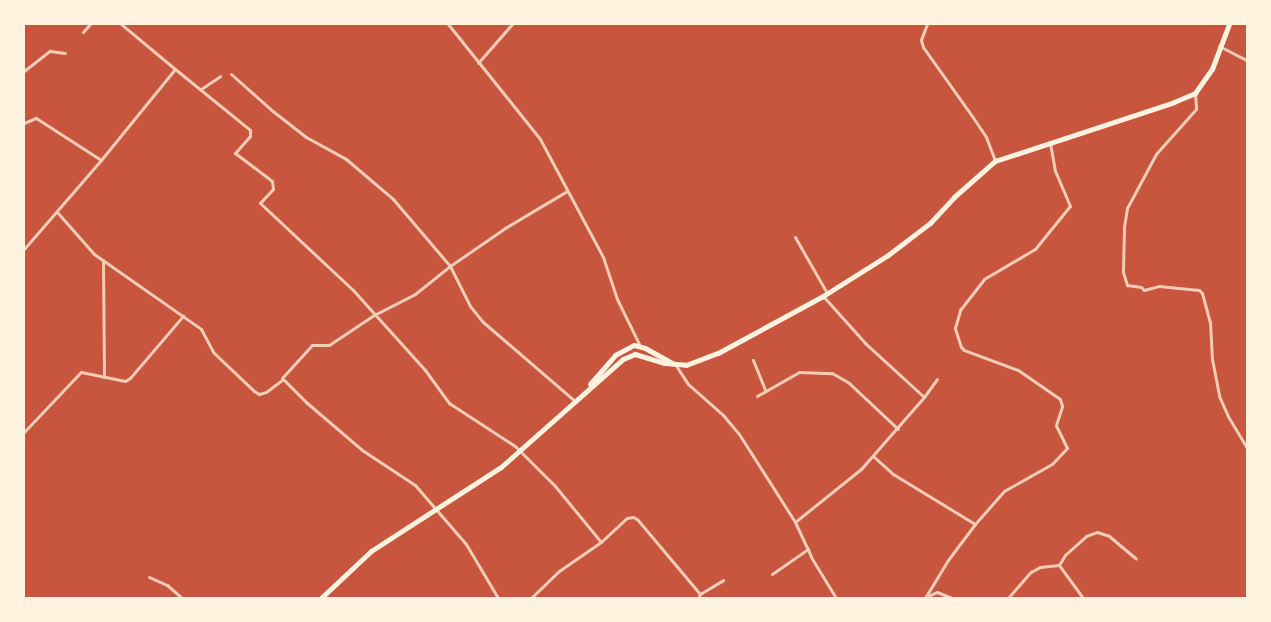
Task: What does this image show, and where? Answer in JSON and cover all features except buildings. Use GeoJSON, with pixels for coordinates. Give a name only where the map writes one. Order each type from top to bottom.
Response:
{"type":"FeatureCollection","features":[{"type":"Feature","properties":{"kind":"main road"},"geometry":{"type":"LineString","coordinates":[[321,598],[371,551],[438,510],[519,453],[575,401],[628,355],[641,355],[674,363],[693,364],[712,356],[825,295],[915,236],[995,161],[1050,141],[1174,102],[1195,93],[1212,70],[1229,24]]}},
{"type":"Feature","properties":{"kind":"main road"},"geometry":{"type":"LineString","coordinates":[[581,396],[616,355],[627,347],[640,346],[674,363]]}},
{"type":"Feature","properties":{"kind":"street"},"geometry":{"type":"LineString","coordinates":[[83,32],[90,24]]}},
{"type":"Feature","properties":{"kind":"street"},"geometry":{"type":"LineString","coordinates":[[121,24],[201,89],[251,133],[235,153],[272,181],[273,189],[260,203],[334,272],[425,370],[450,403],[510,442],[519,453],[555,486],[601,542]]}},
{"type":"Feature","properties":{"kind":"street"},"geometry":{"type":"LineString","coordinates":[[448,24],[540,139],[603,257],[617,299],[640,346]]}},
{"type":"Feature","properties":{"kind":"street"},"geometry":{"type":"LineString","coordinates":[[478,63],[512,24]]}},
{"type":"Feature","properties":{"kind":"street"},"geometry":{"type":"LineString","coordinates":[[927,24],[921,40],[923,48],[986,137],[995,161]]}},
{"type":"Feature","properties":{"kind":"street"},"geometry":{"type":"LineString","coordinates":[[1220,46],[1247,60]]}},
{"type":"Feature","properties":{"kind":"street"},"geometry":{"type":"LineString","coordinates":[[24,71],[50,51],[65,53]]}},
{"type":"Feature","properties":{"kind":"street"},"geometry":{"type":"LineString","coordinates":[[24,249],[101,160],[175,69]]}},
{"type":"Feature","properties":{"kind":"street"},"geometry":{"type":"LineString","coordinates":[[231,74],[279,116],[306,137],[346,159],[388,195],[450,266],[470,306],[483,322],[575,401]]}},
{"type":"Feature","properties":{"kind":"street"},"geometry":{"type":"LineString","coordinates":[[201,89],[220,76]]}},
{"type":"Feature","properties":{"kind":"street"},"geometry":{"type":"LineString","coordinates":[[1195,93],[1196,109],[1156,154],[1127,208],[1124,227],[1123,272],[1127,285],[1140,287],[1144,290],[1160,286],[1199,290],[1202,293],[1210,322],[1212,359],[1219,396],[1228,418],[1247,448]]}},
{"type":"Feature","properties":{"kind":"street"},"geometry":{"type":"LineString","coordinates":[[24,123],[36,118],[101,160]]}},
{"type":"Feature","properties":{"kind":"street"},"geometry":{"type":"LineString","coordinates":[[926,597],[948,560],[975,524],[1004,491],[1052,464],[1067,448],[1056,425],[1062,406],[1060,399],[1018,370],[964,350],[961,347],[955,328],[960,310],[984,279],[1035,249],[1070,206],[1055,171],[1050,141]]}},
{"type":"Feature","properties":{"kind":"street"},"geometry":{"type":"LineString","coordinates":[[57,212],[94,254],[201,329],[218,358],[259,394],[266,392],[282,378],[312,345],[329,345],[374,315],[415,294],[450,266],[506,228],[567,191]]}},
{"type":"Feature","properties":{"kind":"street"},"geometry":{"type":"LineString","coordinates":[[794,237],[825,295],[866,344],[924,397]]}},
{"type":"Feature","properties":{"kind":"street"},"geometry":{"type":"LineString","coordinates":[[103,260],[104,376]]}},
{"type":"Feature","properties":{"kind":"street"},"geometry":{"type":"LineString","coordinates":[[24,432],[75,375],[81,372],[125,381],[130,378],[183,316]]}},
{"type":"Feature","properties":{"kind":"street"},"geometry":{"type":"LineString","coordinates":[[753,360],[765,389]]}},
{"type":"Feature","properties":{"kind":"street"},"geometry":{"type":"LineString","coordinates":[[674,363],[695,392],[731,423],[795,522],[836,598]]}},
{"type":"Feature","properties":{"kind":"street"},"geometry":{"type":"LineString","coordinates":[[757,396],[765,389],[799,372],[832,373],[849,383],[898,429]]}},
{"type":"Feature","properties":{"kind":"street"},"geometry":{"type":"LineString","coordinates":[[282,378],[362,450],[415,485],[466,544],[498,598]]}},
{"type":"Feature","properties":{"kind":"street"},"geometry":{"type":"LineString","coordinates":[[795,522],[873,456],[898,429],[937,379]]}},
{"type":"Feature","properties":{"kind":"street"},"geometry":{"type":"LineString","coordinates":[[873,456],[893,474],[975,524]]}},
{"type":"Feature","properties":{"kind":"street"},"geometry":{"type":"LineString","coordinates":[[531,598],[556,574],[601,542],[627,518],[633,516],[700,594]]}},
{"type":"Feature","properties":{"kind":"street"},"geometry":{"type":"LineString","coordinates":[[1059,565],[1065,555],[1086,536],[1097,532],[1109,536],[1136,559]]}},
{"type":"Feature","properties":{"kind":"street"},"geometry":{"type":"LineString","coordinates":[[772,574],[808,548]]}},
{"type":"Feature","properties":{"kind":"street"},"geometry":{"type":"LineString","coordinates":[[1008,598],[1031,572],[1040,567],[1059,565]]}},
{"type":"Feature","properties":{"kind":"street"},"geometry":{"type":"LineString","coordinates":[[1059,565],[1083,598]]}},
{"type":"Feature","properties":{"kind":"street"},"geometry":{"type":"LineString","coordinates":[[149,577],[167,585],[182,598]]}},
{"type":"Feature","properties":{"kind":"street"},"geometry":{"type":"LineString","coordinates":[[698,598],[700,594],[723,580]]}},
{"type":"Feature","properties":{"kind":"street"},"geometry":{"type":"LineString","coordinates":[[926,597],[937,592],[952,598]]}}]}
